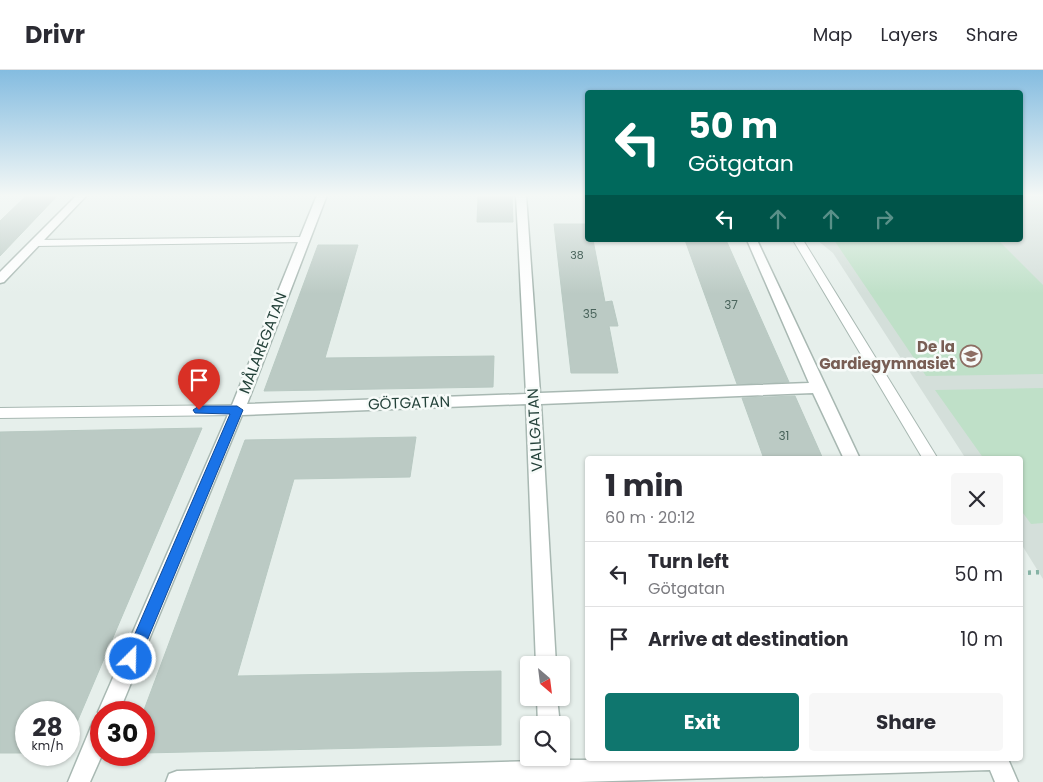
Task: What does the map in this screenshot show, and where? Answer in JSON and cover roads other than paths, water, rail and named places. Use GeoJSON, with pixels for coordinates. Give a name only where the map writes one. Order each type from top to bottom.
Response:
{"type":"FeatureCollection","features":[{"type":"Feature","properties":{"kind":"street"},"geometry":{"type":"LineString","coordinates":[[0,279],[49,228]]}},
{"type":"Feature","properties":{"kind":"street","name":"MÅLAREGATAN"},"geometry":{"type":"LineString","coordinates":[[114,701],[237,410],[308,228]]}},
{"type":"Feature","properties":{"kind":"street","name":"VALLGATAN"},"geometry":{"type":"LineString","coordinates":[[523,228],[534,398],[546,656]]}},
{"type":"Feature","properties":{"kind":"street"},"geometry":{"type":"LineString","coordinates":[[753,242],[851,456]]}},
{"type":"Feature","properties":{"kind":"street","name":"GÖTGATAN"},"geometry":{"type":"LineString","coordinates":[[237,410],[818,388]]}},
{"type":"Feature","properties":{"kind":"street"},"geometry":{"type":"LineString","coordinates":[[79,782],[90,756]]}},
{"type":"Feature","properties":{"kind":"street"},"geometry":{"type":"LineString","coordinates":[[178,782],[915,761]]}},
{"type":"Feature","properties":{"kind":"street"},"geometry":{"type":"LineString","coordinates":[[997,761],[1007,782]]}},
{"type":"Feature","properties":{"kind":"lane"},"geometry":{"type":"LineString","coordinates":[[35,243],[303,240]]}},
{"type":"Feature","properties":{"kind":"lane"},"geometry":{"type":"LineString","coordinates":[[799,242],[930,456]]}},
{"type":"Feature","properties":{"kind":"lane","name":"GÖTGATAN"},"geometry":{"type":"LineString","coordinates":[[0,413],[237,410]]}},
{"type":"Feature","properties":{"kind":"place","name":"De la Gardiegymnasiet"},"geometry":{"type":"Point","coordinates":[971,356]}}]}
